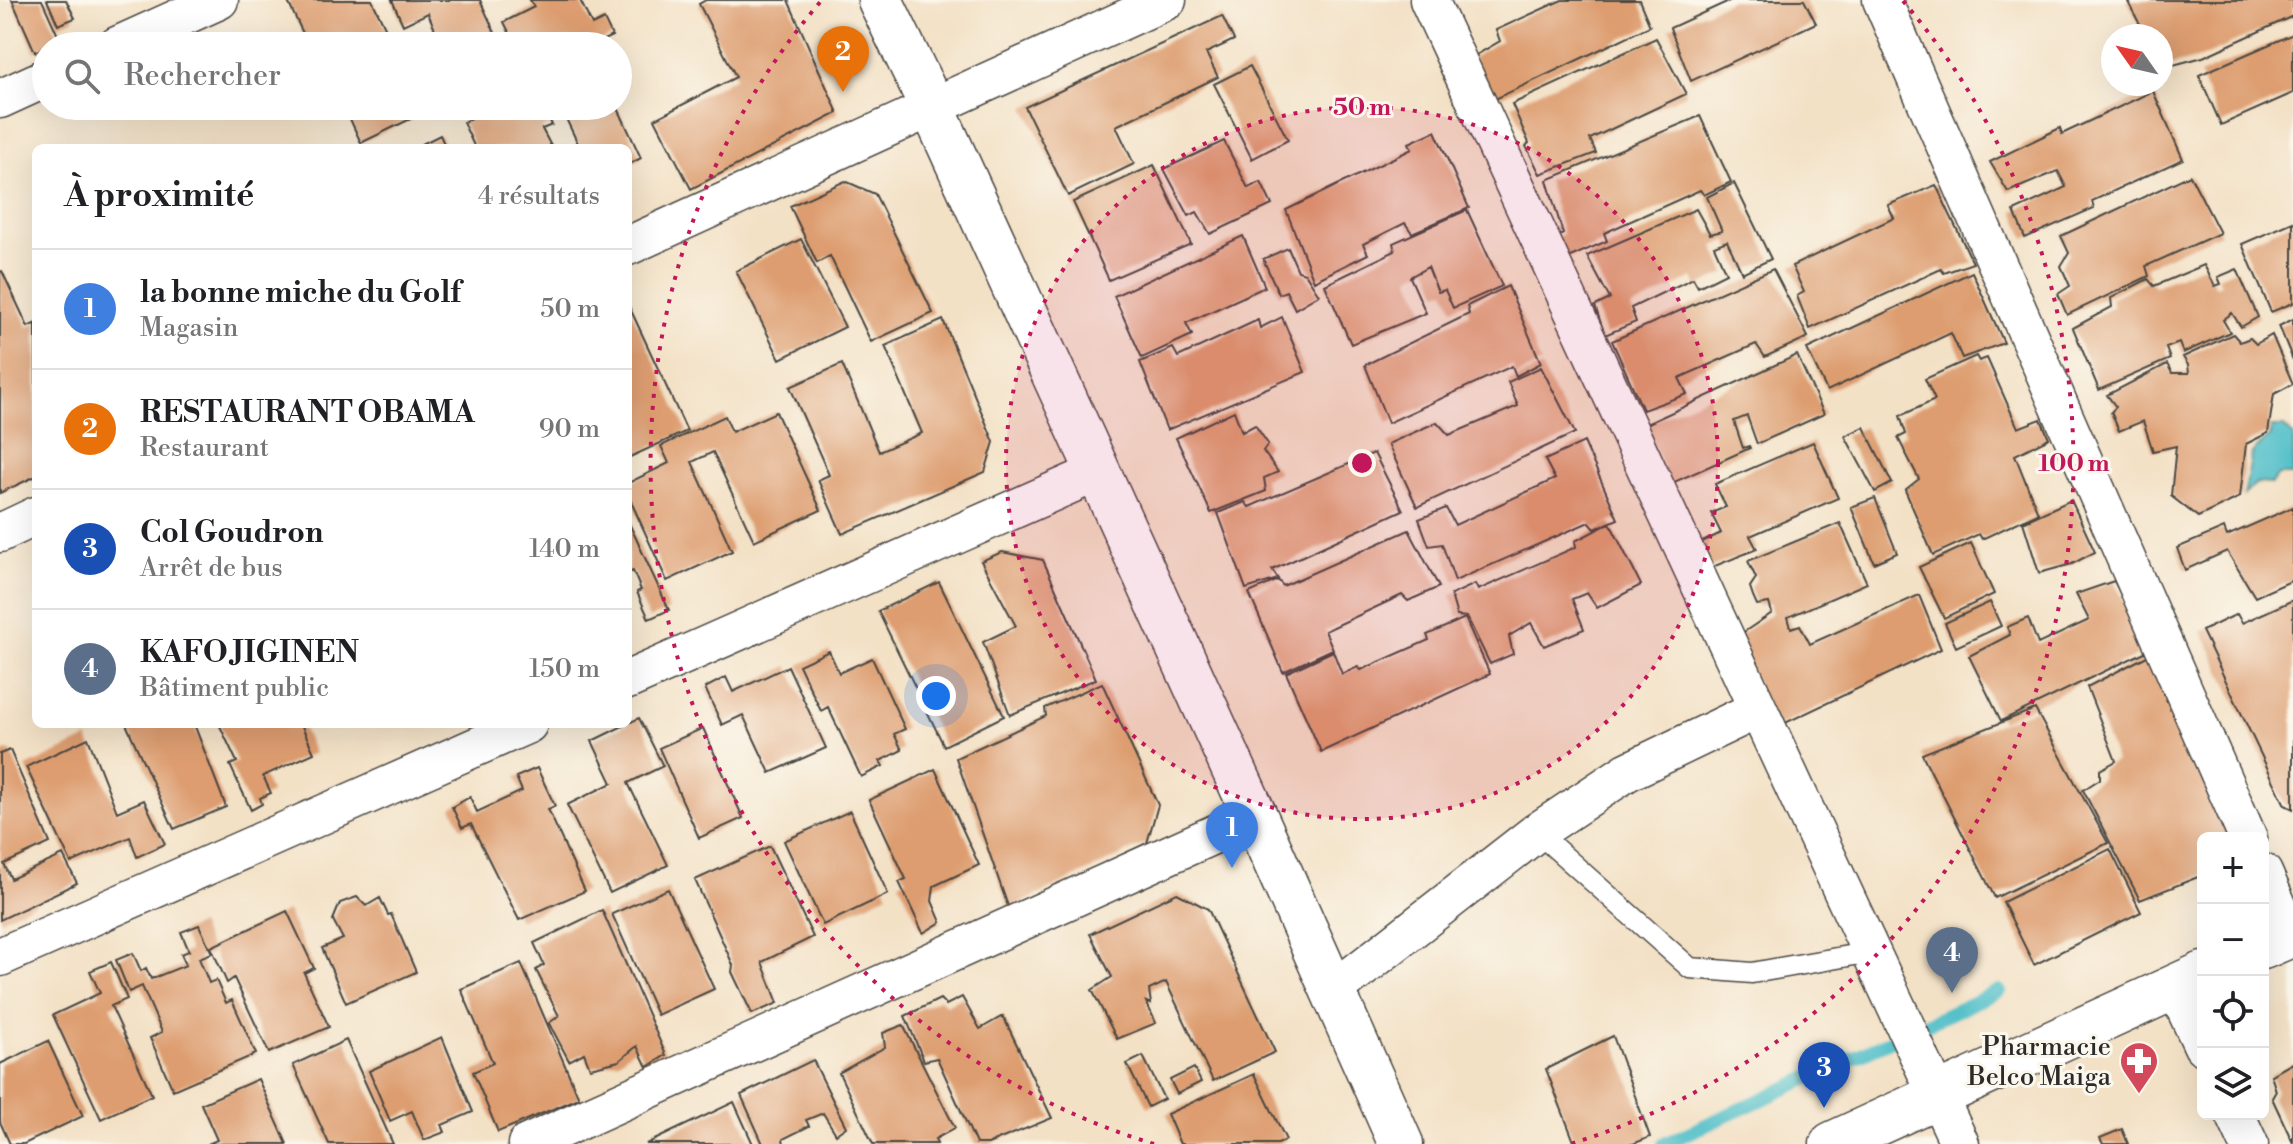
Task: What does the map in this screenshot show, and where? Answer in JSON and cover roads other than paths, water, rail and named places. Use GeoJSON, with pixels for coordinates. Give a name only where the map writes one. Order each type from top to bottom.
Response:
{"type":"FeatureCollection","features":[{"type":"Feature","properties":{"kind":"street"},"geometry":{"type":"LineString","coordinates":[[148,32],[219,0]]}},
{"type":"Feature","properties":{"kind":"street"},"geometry":{"type":"LineString","coordinates":[[880,0],[932,107],[1255,816],[1401,1144]]}},
{"type":"Feature","properties":{"kind":"street"},"geometry":{"type":"LineString","coordinates":[[632,244],[1167,0]]}},
{"type":"Feature","properties":{"kind":"street"},"geometry":{"type":"LineString","coordinates":[[1429,0],[1960,1144]]}},
{"type":"Feature","properties":{"kind":"street"},"geometry":{"type":"LineString","coordinates":[[1882,0],[2245,832]]}},
{"type":"Feature","properties":{"kind":"street"},"geometry":{"type":"LineString","coordinates":[[0,99],[32,84]]}},
{"type":"Feature","properties":{"kind":"street"},"geometry":{"type":"LineString","coordinates":[[632,678],[1098,472]]}},
{"type":"Feature","properties":{"kind":"street"},"geometry":{"type":"LineString","coordinates":[[0,533],[32,518]]}},
{"type":"Feature","properties":{"kind":"street"},"geometry":{"type":"LineString","coordinates":[[1333,991],[1537,832],[1627,772],[1758,709]]}},
{"type":"Feature","properties":{"kind":"street"},"geometry":{"type":"LineString","coordinates":[[0,957],[519,728]]}},
{"type":"Feature","properties":{"kind":"street"},"geometry":{"type":"LineString","coordinates":[[527,1144],[1255,816]]}},
{"type":"Feature","properties":{"kind":"street"},"geometry":{"type":"LineString","coordinates":[[2269,894],[2282,939]]}},
{"type":"Feature","properties":{"kind":"street"},"geometry":{"type":"LineString","coordinates":[[1832,1144],[2189,980],[2197,1018]]}},
{"type":"Feature","properties":{"kind":"street"},"geometry":{"type":"LineString","coordinates":[[2238,1120],[2249,1144]]}},
{"type":"Feature","properties":{"kind":"lane"},"geometry":{"type":"LineString","coordinates":[[1537,832],[1690,968],[1752,973],[1871,952]]}},
{"type":"Feature","properties":{"kind":"water"},"geometry":{"type":"Polygon","coordinates":[[[2272,427],[2284,427],[2293,436],[2293,475],[2278,475],[2271,484],[2256,483],[2244,495],[2252,453],[2269,437],[2272,427]]]}},
{"type":"Feature","properties":{"kind":"waterway"},"geometry":{"type":"LineString","coordinates":[[1664,1144],[1999,991]]}},
{"type":"Feature","properties":{"kind":"place","name":"RESTAURANT OBAMA"},"geometry":{"type":"Point","coordinates":[843,92]}},
{"type":"Feature","properties":{"kind":"place","name":"la bonne miche du Golf"},"geometry":{"type":"Point","coordinates":[1232,868]}},
{"type":"Feature","properties":{"kind":"place","name":"KAFO JIGINEN"},"geometry":{"type":"Point","coordinates":[1952,993]}},
{"type":"Feature","properties":{"kind":"place","name":"Pharmacie Belco Maiga"},"geometry":{"type":"Point","coordinates":[2139,1095]}},
{"type":"Feature","properties":{"kind":"place","name":"Col Goudron"},"geometry":{"type":"Point","coordinates":[1824,1108]}}]}
